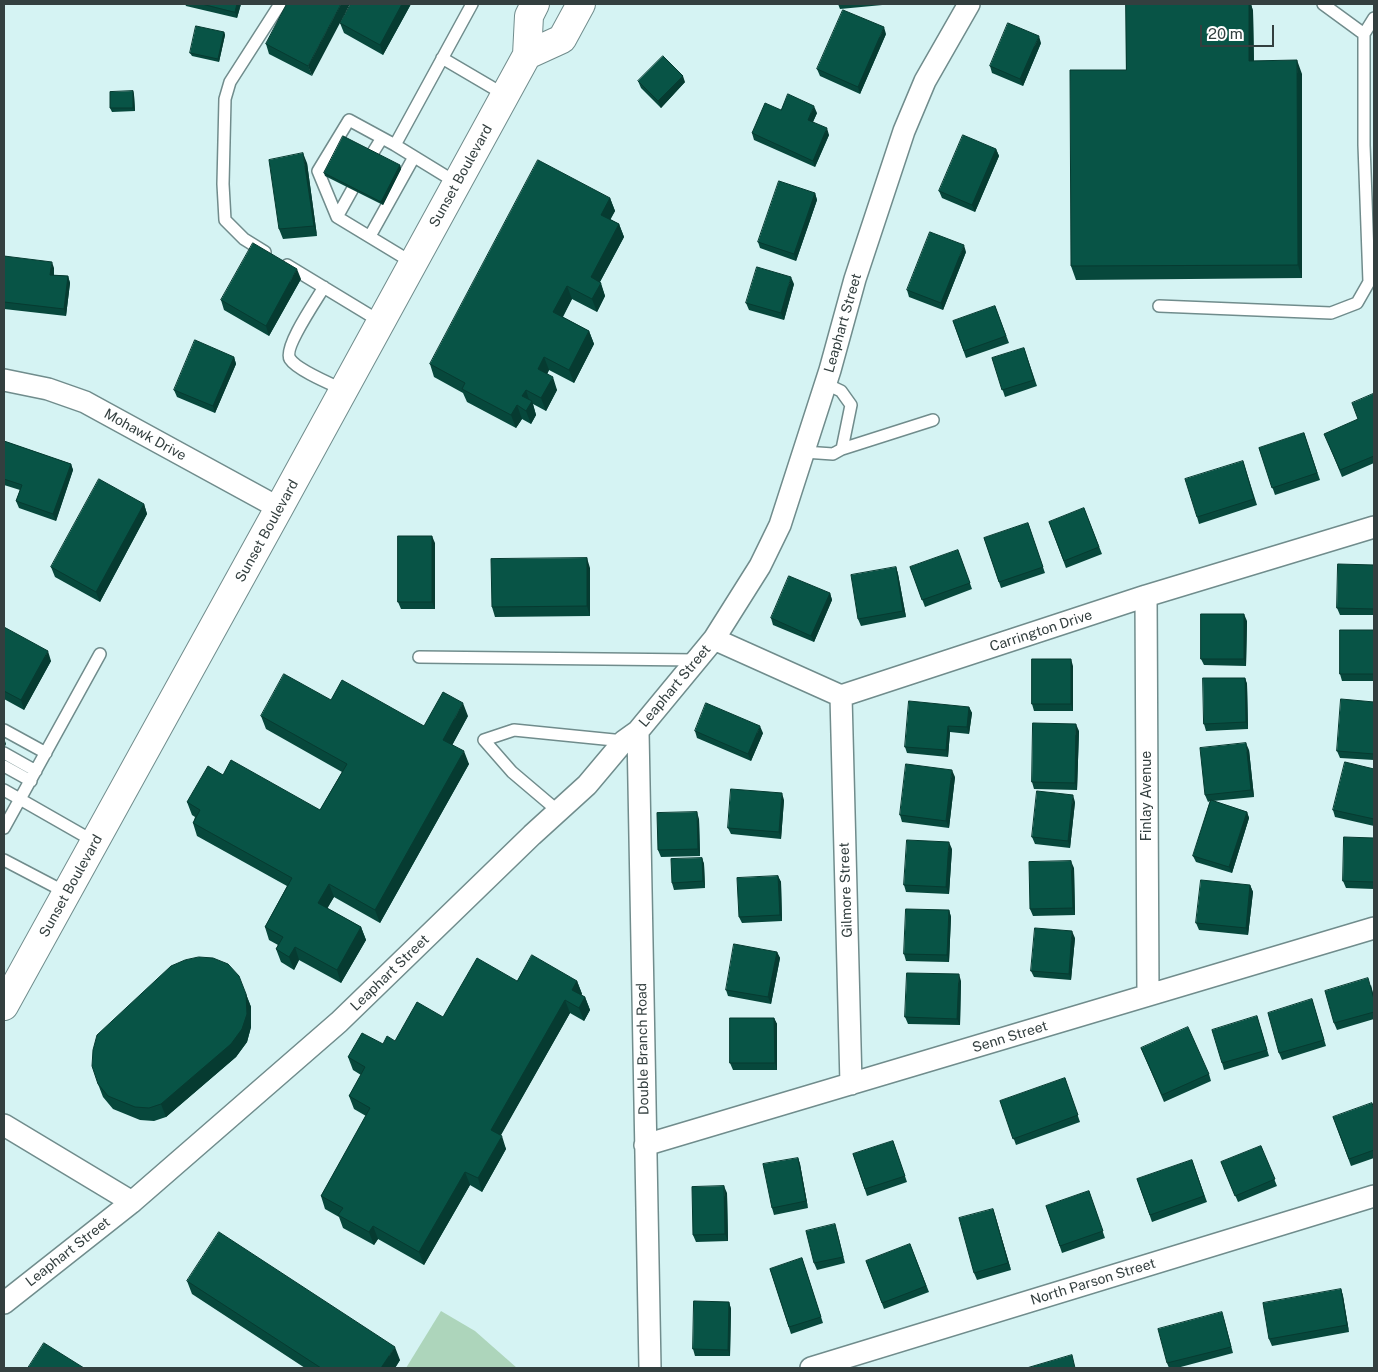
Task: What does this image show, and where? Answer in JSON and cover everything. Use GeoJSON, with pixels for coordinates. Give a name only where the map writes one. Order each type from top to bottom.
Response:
{"type":"FeatureCollection","features":[{"type":"Feature","properties":{"kind":"main road"},"geometry":{"type":"LineString","coordinates":[[527,55],[562,39],[581,4]]}},
{"type":"Feature","properties":{"kind":"main road","name":"Sunset Boulevard"},"geometry":{"type":"LineString","coordinates":[[4,1006],[527,55],[525,8]]}},
{"type":"Feature","properties":{"kind":"street","name":"Leaphart Street"},"geometry":{"type":"LineString","coordinates":[[4,1303],[132,1202],[339,1022],[532,835],[587,785],[714,639],[764,558],[780,525],[826,384],[855,279],[904,132],[925,82],[969,4]]}},
{"type":"Feature","properties":{"kind":"street","name":"Mohawk Drive"},"geometry":{"type":"LineString","coordinates":[[4,380],[48,389],[86,402],[279,508]]}},
{"type":"Feature","properties":{"kind":"street","name":"Carrington Drive"},"geometry":{"type":"LineString","coordinates":[[841,696],[1146,596],[1374,528]]}},
{"type":"Feature","properties":{"kind":"street","name":"Finlay Avenue"},"geometry":{"type":"LineString","coordinates":[[1146,596],[1148,996]]}},
{"type":"Feature","properties":{"kind":"street"},"geometry":{"type":"LineString","coordinates":[[714,639],[841,696]]}},
{"type":"Feature","properties":{"kind":"street","name":"Gilmore Street"},"geometry":{"type":"LineString","coordinates":[[841,696],[851,1084]]}},
{"type":"Feature","properties":{"kind":"street","name":"Double Branch Road"},"geometry":{"type":"LineString","coordinates":[[631,736],[645,1145],[650,1368]]}},
{"type":"Feature","properties":{"kind":"street","name":"Senn Street"},"geometry":{"type":"LineString","coordinates":[[645,1145],[1374,928]]}},
{"type":"Feature","properties":{"kind":"street"},"geometry":{"type":"LineString","coordinates":[[4,1125],[132,1202]]}},
{"type":"Feature","properties":{"kind":"street","name":"North Parson Street"},"geometry":{"type":"LineString","coordinates":[[811,1368],[1374,1196]]}},
{"type":"Feature","properties":{"kind":"lane"},"geometry":{"type":"LineString","coordinates":[[280,4],[230,82],[225,99],[223,184],[225,220],[244,239],[381,322]]}},
{"type":"Feature","properties":{"kind":"lane"},"geometry":{"type":"LineString","coordinates":[[394,145],[472,4]]}},
{"type":"Feature","properties":{"kind":"lane"},"geometry":{"type":"LineString","coordinates":[[1323,4],[1364,34]]}},
{"type":"Feature","properties":{"kind":"lane"},"geometry":{"type":"LineString","coordinates":[[1159,306],[1331,313],[1357,303],[1369,282],[1364,145],[1364,34],[1374,18]]}},
{"type":"Feature","properties":{"kind":"lane"},"geometry":{"type":"LineString","coordinates":[[442,58],[505,95]]}},
{"type":"Feature","properties":{"kind":"lane"},"geometry":{"type":"LineString","coordinates":[[414,263],[337,217],[318,171],[348,120],[457,183]]}},
{"type":"Feature","properties":{"kind":"lane"},"geometry":{"type":"LineString","coordinates":[[372,154],[382,138]]}},
{"type":"Feature","properties":{"kind":"lane"},"geometry":{"type":"LineString","coordinates":[[370,236],[414,157]]}},
{"type":"Feature","properties":{"kind":"lane"},"geometry":{"type":"LineString","coordinates":[[337,217],[352,190]]}},
{"type":"Feature","properties":{"kind":"lane"},"geometry":{"type":"LineString","coordinates":[[324,287],[292,342],[288,354],[290,360],[311,375],[344,390]]}},
{"type":"Feature","properties":{"kind":"lane"},"geometry":{"type":"LineString","coordinates":[[826,384],[841,391],[851,405],[842,449]]}},
{"type":"Feature","properties":{"kind":"lane"},"geometry":{"type":"LineString","coordinates":[[804,452],[833,454],[842,449],[933,420]]}},
{"type":"Feature","properties":{"kind":"lane"},"geometry":{"type":"LineString","coordinates":[[4,828],[7,813],[20,800],[100,654]]}},
{"type":"Feature","properties":{"kind":"lane"},"geometry":{"type":"LineString","coordinates":[[419,657],[696,660]]}},
{"type":"Feature","properties":{"kind":"lane"},"geometry":{"type":"LineString","coordinates":[[4,730],[46,752]]}},
{"type":"Feature","properties":{"kind":"lane"},"geometry":{"type":"LineString","coordinates":[[558,811],[512,772],[484,740],[514,730],[631,736]]}},
{"type":"Feature","properties":{"kind":"lane"},"geometry":{"type":"LineString","coordinates":[[4,753],[33,776]]}},
{"type":"Feature","properties":{"kind":"lane"},"geometry":{"type":"LineString","coordinates":[[4,766],[33,776]]}},
{"type":"Feature","properties":{"kind":"lane"},"geometry":{"type":"LineString","coordinates":[[4,790],[95,842]]}},
{"type":"Feature","properties":{"kind":"lane"},"geometry":{"type":"LineString","coordinates":[[4,860],[67,893]]}},
{"type":"Feature","properties":{"kind":"green space"},"geometry":{"type":"Polygon","coordinates":[[[441,1311],[475,1331],[517,1368],[406,1368],[441,1311]]]}},
{"type":"Feature","properties":{"kind":"building"},"geometry":{"type":"Polygon","coordinates":[[[202,4],[237,4],[235,12],[202,4]]]}},
{"type":"Feature","properties":{"kind":"building"},"geometry":{"type":"Polygon","coordinates":[[[287,4],[341,4],[308,66],[266,44],[287,4]]]}},
{"type":"Feature","properties":{"kind":"building"},"geometry":{"type":"Polygon","coordinates":[[[351,4],[402,4],[380,45],[340,23],[351,4]]]}},
{"type":"Feature","properties":{"kind":"building"},"geometry":{"type":"Polygon","coordinates":[[[1126,4],[1249,4],[1249,61],[1297,60],[1298,265],[1071,266],[1070,70],[1126,70],[1126,4]]]}},
{"type":"Feature","properties":{"kind":"building"},"geometry":{"type":"Polygon","coordinates":[[[843,10],[884,27],[858,87],[817,69],[843,10]]]}},
{"type":"Feature","properties":{"kind":"building"},"geometry":{"type":"Polygon","coordinates":[[[1008,23],[1039,36],[1020,79],[990,66],[1008,23]]]}},
{"type":"Feature","properties":{"kind":"building"},"geometry":{"type":"Polygon","coordinates":[[[196,26],[224,32],[218,59],[190,53],[196,26]]]}},
{"type":"Feature","properties":{"kind":"building"},"geometry":{"type":"Polygon","coordinates":[[[663,56],[683,76],[658,101],[638,81],[663,56]]]}},
{"type":"Feature","properties":{"kind":"building"},"geometry":{"type":"Polygon","coordinates":[[[133,91],[133,108],[110,108],[110,92],[133,91]]]}},
{"type":"Feature","properties":{"kind":"building"},"geometry":{"type":"Polygon","coordinates":[[[788,94],[814,106],[808,120],[827,128],[813,161],[752,133],[765,103],[781,110],[788,94]]]}},
{"type":"Feature","properties":{"kind":"building"},"geometry":{"type":"Polygon","coordinates":[[[963,135],[996,149],[972,205],[939,191],[963,135]]]}},
{"type":"Feature","properties":{"kind":"building"},"geometry":{"type":"Polygon","coordinates":[[[343,136],[400,165],[381,202],[324,173],[343,136]]]}},
{"type":"Feature","properties":{"kind":"building"},"geometry":{"type":"Polygon","coordinates":[[[303,153],[314,226],[279,229],[269,160],[303,153]]]}},
{"type":"Feature","properties":{"kind":"building"},"geometry":{"type":"Polygon","coordinates":[[[538,160],[610,198],[601,215],[619,224],[591,277],[601,283],[592,299],[567,286],[553,312],[589,331],[569,370],[544,357],[538,369],[553,377],[541,398],[526,390],[522,396],[532,401],[526,411],[517,405],[511,415],[462,389],[465,383],[430,364],[538,160]]]}},
{"type":"Feature","properties":{"kind":"building"},"geometry":{"type":"Polygon","coordinates":[[[779,181],[815,193],[794,254],[758,242],[779,181]]]}},
{"type":"Feature","properties":{"kind":"building"},"geometry":{"type":"Polygon","coordinates":[[[930,232],[964,245],[941,303],[907,290],[930,232]]]}},
{"type":"Feature","properties":{"kind":"building"},"geometry":{"type":"Polygon","coordinates":[[[253,243],[297,269],[266,326],[221,300],[253,243]]]}},
{"type":"Feature","properties":{"kind":"building"},"geometry":{"type":"Polygon","coordinates":[[[4,256],[52,262],[50,275],[68,276],[64,309],[4,302],[4,256]]]}},
{"type":"Feature","properties":{"kind":"building"},"geometry":{"type":"Polygon","coordinates":[[[757,267],[791,277],[781,313],[746,303],[757,267]]]}},
{"type":"Feature","properties":{"kind":"building"},"geometry":{"type":"Polygon","coordinates":[[[995,306],[1006,336],[964,351],[953,321],[995,306]]]}},
{"type":"Feature","properties":{"kind":"building"},"geometry":{"type":"Polygon","coordinates":[[[195,340],[234,357],[213,406],[174,390],[195,340]]]}},
{"type":"Feature","properties":{"kind":"building"},"geometry":{"type":"Polygon","coordinates":[[[1024,348],[1034,380],[1002,390],[992,358],[1024,348]]]}},
{"type":"Feature","properties":{"kind":"building"},"geometry":{"type":"Polygon","coordinates":[[[1373,394],[1374,456],[1340,470],[1324,434],[1358,419],[1352,403],[1373,394]]]}},
{"type":"Feature","properties":{"kind":"building"},"geometry":{"type":"Polygon","coordinates":[[[1304,433],[1317,473],[1272,488],[1259,448],[1304,433]]]}},
{"type":"Feature","properties":{"kind":"building"},"geometry":{"type":"Polygon","coordinates":[[[4,441],[71,464],[53,514],[16,501],[22,485],[4,479],[4,441]]]}},
{"type":"Feature","properties":{"kind":"building"},"geometry":{"type":"Polygon","coordinates":[[[1243,461],[1254,499],[1197,517],[1185,479],[1243,461]]]}},
{"type":"Feature","properties":{"kind":"building"},"geometry":{"type":"Polygon","coordinates":[[[99,479],[144,504],[96,592],[51,567],[99,479]]]}},
{"type":"Feature","properties":{"kind":"building"},"geometry":{"type":"Polygon","coordinates":[[[1084,508],[1099,547],[1064,561],[1049,522],[1084,508]]]}},
{"type":"Feature","properties":{"kind":"building"},"geometry":{"type":"Polygon","coordinates":[[[1028,523],[1043,567],[999,582],[984,538],[1028,523]]]}},
{"type":"Feature","properties":{"kind":"building"},"geometry":{"type":"Polygon","coordinates":[[[398,536],[432,536],[432,602],[398,602],[398,536]]]}},
{"type":"Feature","properties":{"kind":"building"},"geometry":{"type":"Polygon","coordinates":[[[958,550],[970,583],[922,600],[910,567],[958,550]]]}},
{"type":"Feature","properties":{"kind":"building"},"geometry":{"type":"Polygon","coordinates":[[[587,558],[587,606],[492,607],[491,559],[587,558]]]}},
{"type":"Feature","properties":{"kind":"building"},"geometry":{"type":"Polygon","coordinates":[[[1338,564],[1374,565],[1374,609],[1337,608],[1338,564]]]}},
{"type":"Feature","properties":{"kind":"building"},"geometry":{"type":"Polygon","coordinates":[[[896,567],[903,611],[858,619],[851,575],[896,567]]]}},
{"type":"Feature","properties":{"kind":"building"},"geometry":{"type":"Polygon","coordinates":[[[789,576],[830,593],[811,636],[771,618],[789,576]]]}},
{"type":"Feature","properties":{"kind":"building"},"geometry":{"type":"Polygon","coordinates":[[[1201,614],[1244,614],[1244,659],[1201,659],[1201,614]]]}},
{"type":"Feature","properties":{"kind":"building"},"geometry":{"type":"Polygon","coordinates":[[[4,627],[48,651],[21,700],[4,691],[4,627]]]}},
{"type":"Feature","properties":{"kind":"building"},"geometry":{"type":"Polygon","coordinates":[[[1340,630],[1374,630],[1374,674],[1340,674],[1340,630]]]}},
{"type":"Feature","properties":{"kind":"building"},"geometry":{"type":"Polygon","coordinates":[[[1032,659],[1071,659],[1071,704],[1032,704],[1032,659]]]}},
{"type":"Feature","properties":{"kind":"building"},"geometry":{"type":"Polygon","coordinates":[[[284,674],[331,700],[342,680],[424,726],[443,692],[463,703],[443,740],[464,751],[375,910],[329,884],[318,903],[361,927],[337,970],[295,947],[289,957],[276,949],[283,937],[265,927],[292,878],[193,823],[200,810],[187,802],[208,766],[223,775],[231,760],[320,810],[347,764],[261,716],[284,674]]]}},
{"type":"Feature","properties":{"kind":"building"},"geometry":{"type":"Polygon","coordinates":[[[1203,678],[1245,678],[1246,722],[1204,724],[1203,678]]]}},
{"type":"Feature","properties":{"kind":"building"},"geometry":{"type":"Polygon","coordinates":[[[1341,699],[1374,702],[1374,754],[1337,751],[1341,699]]]}},
{"type":"Feature","properties":{"kind":"building"},"geometry":{"type":"Polygon","coordinates":[[[909,701],[969,707],[967,727],[948,726],[946,750],[905,747],[909,701]]]}},
{"type":"Feature","properties":{"kind":"building"},"geometry":{"type":"Polygon","coordinates":[[[706,703],[760,726],[748,754],[695,731],[706,703]]]}},
{"type":"Feature","properties":{"kind":"building"},"geometry":{"type":"Polygon","coordinates":[[[1033,723],[1076,724],[1075,783],[1032,782],[1033,723]]]}},
{"type":"Feature","properties":{"kind":"building"},"geometry":{"type":"Polygon","coordinates":[[[1246,743],[1251,790],[1205,795],[1200,748],[1246,743]]]}},
{"type":"Feature","properties":{"kind":"building"},"geometry":{"type":"Polygon","coordinates":[[[1345,762],[1374,769],[1374,819],[1333,810],[1345,762]]]}},
{"type":"Feature","properties":{"kind":"building"},"geometry":{"type":"Polygon","coordinates":[[[906,764],[952,770],[946,821],[900,815],[906,764]]]}},
{"type":"Feature","properties":{"kind":"building"},"geometry":{"type":"Polygon","coordinates":[[[731,789],[782,793],[779,832],[728,828],[731,789]]]}},
{"type":"Feature","properties":{"kind":"building"},"geometry":{"type":"Polygon","coordinates":[[[1037,791],[1073,795],[1068,841],[1032,837],[1037,791]]]}},
{"type":"Feature","properties":{"kind":"building"},"geometry":{"type":"Polygon","coordinates":[[[1211,800],[1247,812],[1229,867],[1193,856],[1211,800]]]}},
{"type":"Feature","properties":{"kind":"building"},"geometry":{"type":"Polygon","coordinates":[[[697,812],[698,849],[658,850],[657,813],[697,812]]]}},
{"type":"Feature","properties":{"kind":"building"},"geometry":{"type":"Polygon","coordinates":[[[1344,837],[1374,838],[1374,882],[1343,881],[1344,837]]]}},
{"type":"Feature","properties":{"kind":"building"},"geometry":{"type":"Polygon","coordinates":[[[907,840],[949,842],[946,887],[904,885],[907,840]]]}},
{"type":"Feature","properties":{"kind":"building"},"geometry":{"type":"Polygon","coordinates":[[[702,858],[703,881],[672,883],[671,859],[702,858]]]}},
{"type":"Feature","properties":{"kind":"building"},"geometry":{"type":"Polygon","coordinates":[[[1071,861],[1073,908],[1030,909],[1029,862],[1071,861]]]}},
{"type":"Feature","properties":{"kind":"building"},"geometry":{"type":"Polygon","coordinates":[[[778,876],[780,915],[739,917],[737,878],[778,876]]]}},
{"type":"Feature","properties":{"kind":"building"},"geometry":{"type":"Polygon","coordinates":[[[1201,880],[1250,885],[1246,928],[1196,923],[1201,880]]]}},
{"type":"Feature","properties":{"kind":"building"},"geometry":{"type":"Polygon","coordinates":[[[906,909],[949,910],[947,955],[904,954],[906,909]]]}},
{"type":"Feature","properties":{"kind":"building"},"geometry":{"type":"Polygon","coordinates":[[[1035,928],[1072,931],[1069,974],[1031,971],[1035,928]]]}},
{"type":"Feature","properties":{"kind":"building"},"geometry":{"type":"Polygon","coordinates":[[[734,944],[777,952],[768,997],[726,990],[734,944]]]}},
{"type":"Feature","properties":{"kind":"building"},"geometry":{"type":"Polygon","coordinates":[[[532,955],[577,981],[572,990],[585,997],[579,1008],[565,1000],[491,1130],[502,1136],[478,1178],[465,1172],[419,1252],[373,1226],[369,1232],[338,1215],[343,1208],[321,1196],[370,1108],[349,1096],[365,1067],[348,1057],[362,1033],[383,1044],[387,1036],[395,1041],[417,1002],[443,1017],[477,958],[517,981],[532,955]]]}},
{"type":"Feature","properties":{"kind":"building"},"geometry":{"type":"Polygon","coordinates":[[[199,957],[213,958],[228,964],[239,976],[246,994],[247,1014],[242,1029],[231,1044],[161,1104],[149,1108],[135,1107],[108,1096],[98,1084],[92,1066],[93,1050],[97,1035],[171,966],[199,957]]]}},
{"type":"Feature","properties":{"kind":"building"},"geometry":{"type":"Polygon","coordinates":[[[907,973],[959,974],[957,1019],[905,1017],[907,973]]]}},
{"type":"Feature","properties":{"kind":"building"},"geometry":{"type":"Polygon","coordinates":[[[1368,978],[1374,999],[1374,1012],[1334,1023],[1325,991],[1368,978]]]}},
{"type":"Feature","properties":{"kind":"building"},"geometry":{"type":"Polygon","coordinates":[[[1312,999],[1324,1040],[1279,1053],[1268,1013],[1312,999]]]}},
{"type":"Feature","properties":{"kind":"building"},"geometry":{"type":"Polygon","coordinates":[[[1257,1016],[1267,1050],[1222,1063],[1212,1030],[1257,1016]]]}},
{"type":"Feature","properties":{"kind":"building"},"geometry":{"type":"Polygon","coordinates":[[[730,1018],[774,1018],[775,1063],[730,1063],[730,1018]]]}},
{"type":"Feature","properties":{"kind":"building"},"geometry":{"type":"Polygon","coordinates":[[[1188,1027],[1209,1074],[1162,1095],[1141,1048],[1188,1027]]]}},
{"type":"Feature","properties":{"kind":"building"},"geometry":{"type":"Polygon","coordinates":[[[1065,1078],[1078,1115],[1013,1139],[1000,1101],[1065,1078]]]}},
{"type":"Feature","properties":{"kind":"building"},"geometry":{"type":"Polygon","coordinates":[[[1372,1103],[1374,1109],[1374,1150],[1349,1159],[1333,1117],[1372,1103]]]}},
{"type":"Feature","properties":{"kind":"building"},"geometry":{"type":"Polygon","coordinates":[[[893,1141],[905,1176],[865,1189],[853,1154],[893,1141]]]}},
{"type":"Feature","properties":{"kind":"building"},"geometry":{"type":"Polygon","coordinates":[[[1261,1146],[1275,1179],[1235,1196],[1221,1162],[1261,1146]]]}},
{"type":"Feature","properties":{"kind":"building"},"geometry":{"type":"Polygon","coordinates":[[[798,1158],[806,1201],[772,1208],[763,1164],[798,1158]]]}},
{"type":"Feature","properties":{"kind":"building"},"geometry":{"type":"Polygon","coordinates":[[[1192,1160],[1204,1196],[1150,1215],[1137,1179],[1192,1160]]]}},
{"type":"Feature","properties":{"kind":"building"},"geometry":{"type":"Polygon","coordinates":[[[724,1186],[725,1234],[693,1235],[692,1187],[724,1186]]]}},
{"type":"Feature","properties":{"kind":"building"},"geometry":{"type":"Polygon","coordinates":[[[1089,1191],[1103,1231],[1060,1246],[1046,1206],[1089,1191]]]}},
{"type":"Feature","properties":{"kind":"building"},"geometry":{"type":"Polygon","coordinates":[[[993,1209],[1008,1263],[974,1273],[959,1218],[993,1209]]]}},
{"type":"Feature","properties":{"kind":"building"},"geometry":{"type":"Polygon","coordinates":[[[835,1224],[843,1257],[814,1263],[806,1231],[835,1224]]]}},
{"type":"Feature","properties":{"kind":"building"},"geometry":{"type":"Polygon","coordinates":[[[219,1232],[395,1347],[381,1368],[321,1368],[187,1281],[219,1232]]]}},
{"type":"Feature","properties":{"kind":"building"},"geometry":{"type":"Polygon","coordinates":[[[910,1244],[926,1286],[882,1303],[866,1261],[910,1244]]]}},
{"type":"Feature","properties":{"kind":"building"},"geometry":{"type":"Polygon","coordinates":[[[802,1258],[821,1317],[789,1327],[770,1269],[802,1258]]]}},
{"type":"Feature","properties":{"kind":"building"},"geometry":{"type":"Polygon","coordinates":[[[1341,1289],[1347,1325],[1269,1339],[1263,1303],[1341,1289]]]}},
{"type":"Feature","properties":{"kind":"building"},"geometry":{"type":"Polygon","coordinates":[[[694,1301],[729,1302],[728,1350],[693,1349],[694,1301]]]}},
{"type":"Feature","properties":{"kind":"building"},"geometry":{"type":"Polygon","coordinates":[[[1222,1312],[1231,1347],[1167,1363],[1158,1329],[1222,1312]]]}},
{"type":"Feature","properties":{"kind":"building"},"geometry":{"type":"Polygon","coordinates":[[[44,1343],[84,1368],[28,1368],[44,1343]]]}},
{"type":"Feature","properties":{"kind":"building"},"geometry":{"type":"Polygon","coordinates":[[[1072,1355],[1075,1368],[1027,1368],[1072,1355]]]}}]}
